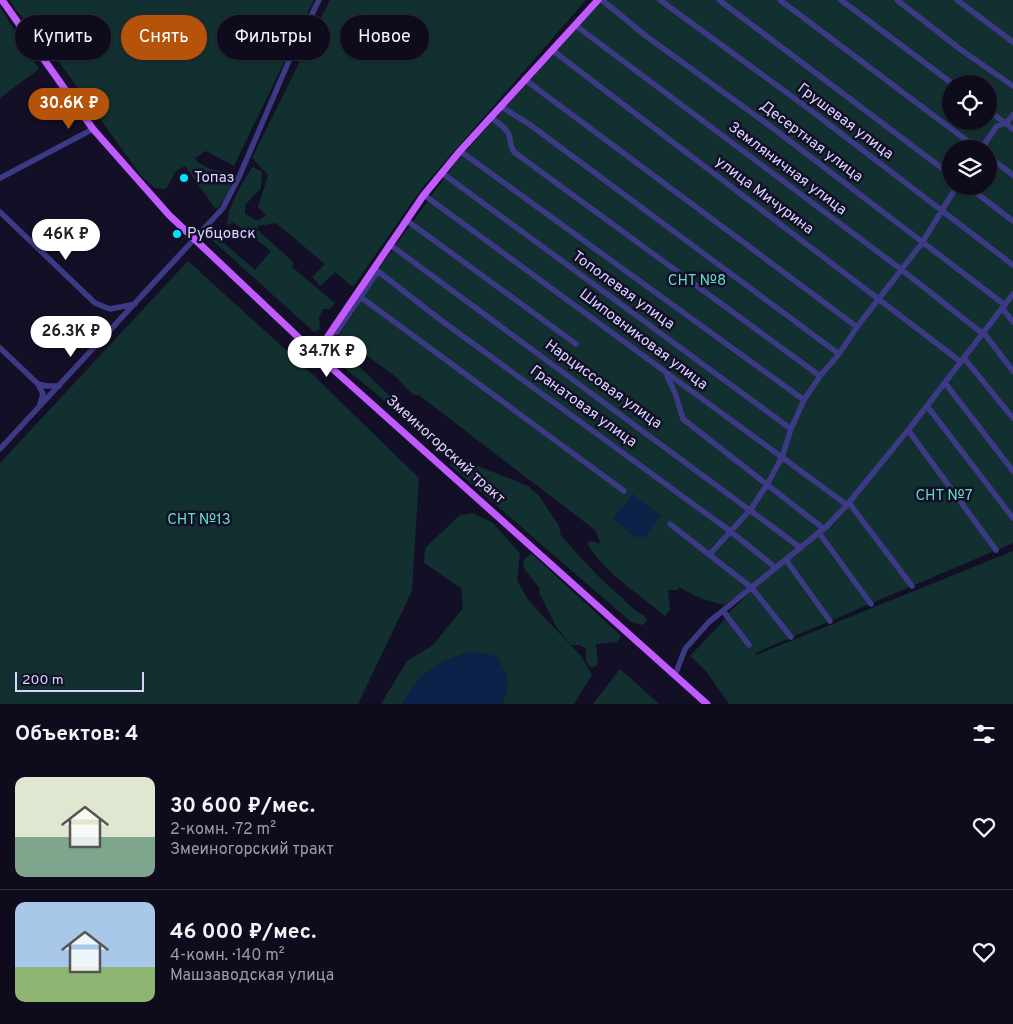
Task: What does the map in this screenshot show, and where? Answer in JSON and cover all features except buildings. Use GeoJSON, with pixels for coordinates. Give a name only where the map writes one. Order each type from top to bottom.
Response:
{"type":"FeatureCollection","features":[{"type":"Feature","properties":{"kind":"main road","name":"Змеиногорский тракт"},"geometry":{"type":"LineString","coordinates":[[2,0],[92,129],[140,184],[196,240],[316,354],[707,704]]}},
{"type":"Feature","properties":{"kind":"main road"},"geometry":{"type":"LineString","coordinates":[[316,354],[376,269],[389,244],[424,195],[524,79],[600,0]]}},
{"type":"Feature","properties":{"kind":"street"},"geometry":{"type":"LineString","coordinates":[[0,449],[196,240],[223,208],[235,186],[291,56],[319,0]]}},
{"type":"Feature","properties":{"kind":"street","name":"Десертная улица"},"geometry":{"type":"LineString","coordinates":[[600,0],[646,36],[770,126],[922,243],[1004,307],[1013,322]]}},
{"type":"Feature","properties":{"kind":"street","name":"Грушевая улица"},"geometry":{"type":"LineString","coordinates":[[660,0],[804,106],[1013,265]]}},
{"type":"Feature","properties":{"kind":"street"},"geometry":{"type":"LineString","coordinates":[[719,0],[942,167]]}},
{"type":"Feature","properties":{"kind":"street"},"geometry":{"type":"LineString","coordinates":[[780,0],[968,140]]}},
{"type":"Feature","properties":{"kind":"street"},"geometry":{"type":"LineString","coordinates":[[841,0],[942,76]]}},
{"type":"Feature","properties":{"kind":"street"},"geometry":{"type":"LineString","coordinates":[[897,0],[960,49],[1013,86]]}},
{"type":"Feature","properties":{"kind":"street"},"geometry":{"type":"LineString","coordinates":[[958,0],[1013,42]]}},
{"type":"Feature","properties":{"kind":"street","name":"Земляничная улица"},"geometry":{"type":"LineString","coordinates":[[575,25],[983,333],[1013,371]]}},
{"type":"Feature","properties":{"kind":"street","name":"улица Мичурина"},"geometry":{"type":"LineString","coordinates":[[552,50],[962,360],[1013,418]]}},
{"type":"Feature","properties":{"kind":"street"},"geometry":{"type":"LineString","coordinates":[[524,79],[857,327]]}},
{"type":"Feature","properties":{"kind":"street"},"geometry":{"type":"LineString","coordinates":[[500,106],[529,124],[839,354]]}},
{"type":"Feature","properties":{"kind":"street"},"geometry":{"type":"LineString","coordinates":[[987,140],[997,126],[1005,123],[1013,115]]}},
{"type":"Feature","properties":{"kind":"street"},"geometry":{"type":"LineString","coordinates":[[490,117],[502,125],[509,135],[510,146],[514,152],[820,376]]}},
{"type":"Feature","properties":{"kind":"street"},"geometry":{"type":"LineString","coordinates":[[997,117],[1013,129]]}},
{"type":"Feature","properties":{"kind":"street"},"geometry":{"type":"LineString","coordinates":[[0,178],[92,129]]}},
{"type":"Feature","properties":{"kind":"street"},"geometry":{"type":"LineString","coordinates":[[460,151],[804,400]]}},
{"type":"Feature","properties":{"kind":"street"},"geometry":{"type":"LineString","coordinates":[[997,163],[1013,175]]}},
{"type":"Feature","properties":{"kind":"street","name":"Тополевая улица"},"geometry":{"type":"LineString","coordinates":[[442,173],[791,429]]}},
{"type":"Feature","properties":{"kind":"street","name":"Шиповниковая улица"},"geometry":{"type":"LineString","coordinates":[[424,195],[666,375],[848,504],[912,586]]}},
{"type":"Feature","properties":{"kind":"street"},"geometry":{"type":"LineString","coordinates":[[710,554],[751,509],[782,457],[791,429],[804,400],[820,376],[839,354],[857,327],[922,243],[952,195]]}},
{"type":"Feature","properties":{"kind":"street"},"geometry":{"type":"LineString","coordinates":[[979,195],[1013,221]]}},
{"type":"Feature","properties":{"kind":"street"},"geometry":{"type":"LineString","coordinates":[[0,212],[95,303],[110,309],[136,304]]}},
{"type":"Feature","properties":{"kind":"street"},"geometry":{"type":"LineString","coordinates":[[406,220],[576,344]]}},
{"type":"Feature","properties":{"kind":"street","name":"Нарциссовая улица"},"geometry":{"type":"LineString","coordinates":[[389,244],[751,509],[801,548]]}},
{"type":"Feature","properties":{"kind":"street"},"geometry":{"type":"LineString","coordinates":[[332,333],[338,332],[362,298],[376,269]]}},
{"type":"Feature","properties":{"kind":"street","name":"Гранатовая улица"},"geometry":{"type":"LineString","coordinates":[[376,269],[438,318],[730,531],[776,568]]}},
{"type":"Feature","properties":{"kind":"street"},"geometry":{"type":"LineString","coordinates":[[675,675],[685,649],[709,622],[819,533],[848,504],[927,406],[1013,294]]}},
{"type":"Feature","properties":{"kind":"street"},"geometry":{"type":"LineString","coordinates":[[362,298],[624,491]]}},
{"type":"Feature","properties":{"kind":"street"},"geometry":{"type":"LineString","coordinates":[[0,348],[38,384],[43,394],[40,406]]}},
{"type":"Feature","properties":{"kind":"street"},"geometry":{"type":"LineString","coordinates":[[666,375],[675,393],[683,419],[824,528]]}},
{"type":"Feature","properties":{"kind":"street"},"geometry":{"type":"LineString","coordinates":[[945,383],[1013,471]]}},
{"type":"Feature","properties":{"kind":"street"},"geometry":{"type":"LineString","coordinates":[[38,384],[59,386]]}},
{"type":"Feature","properties":{"kind":"street"},"geometry":{"type":"LineString","coordinates":[[927,406],[1013,518]]}},
{"type":"Feature","properties":{"kind":"street"},"geometry":{"type":"LineString","coordinates":[[908,430],[996,550]]}},
{"type":"Feature","properties":{"kind":"street"},"geometry":{"type":"LineString","coordinates":[[670,524],[752,588],[791,637]]}},
{"type":"Feature","properties":{"kind":"street"},"geometry":{"type":"LineString","coordinates":[[819,533],[871,604]]}},
{"type":"Feature","properties":{"kind":"street"},"geometry":{"type":"LineString","coordinates":[[786,560],[830,621]]}},
{"type":"Feature","properties":{"kind":"street"},"geometry":{"type":"LineString","coordinates":[[723,611],[749,645]]}},
{"type":"Feature","properties":{"kind":"green space"},"geometry":{"type":"Polygon","coordinates":[[[10,0],[314,0],[307,15],[217,15],[217,60],[285,60],[234,166],[206,151],[195,158],[206,167],[230,174],[230,188],[218,208],[214,207],[185,166],[176,171],[166,189],[155,188],[142,177],[58,60],[111,60],[111,15],[20,15],[10,0]]]}},
{"type":"Feature","properties":{"kind":"green space"},"geometry":{"type":"Polygon","coordinates":[[[330,0],[586,0],[422,188],[353,287],[335,272],[320,286],[312,277],[325,264],[276,223],[258,226],[257,229],[294,263],[292,267],[335,303],[330,309],[323,309],[319,317],[320,329],[314,332],[212,240],[216,236],[255,270],[271,251],[233,222],[228,225],[229,213],[245,178],[253,167],[262,172],[261,188],[245,205],[245,214],[258,221],[266,215],[258,207],[268,175],[252,158],[300,60],[330,60],[330,15],[323,15],[330,0]]]}},
{"type":"Feature","properties":{"kind":"green space","name":"СНТ №8"},"geometry":{"type":"Polygon","coordinates":[[[602,0],[1013,0],[1013,543],[755,653],[756,655],[1013,551],[1013,704],[729,704],[706,671],[690,656],[725,619],[727,620],[725,616],[773,571],[724,605],[702,599],[678,587],[678,590],[668,590],[670,610],[665,616],[612,574],[594,554],[587,543],[591,541],[601,544],[595,530],[420,396],[412,394],[396,377],[354,346],[350,346],[348,351],[350,358],[411,416],[407,419],[337,362],[331,347],[355,311],[377,271],[456,162],[602,0]]]}},
{"type":"Feature","properties":{"kind":"green space"},"geometry":{"type":"Polygon","coordinates":[[[0,7],[15,31],[15,60],[33,60],[39,69],[0,98],[0,7]]]}},
{"type":"Feature","properties":{"kind":"green space","name":"СНТ №13"},"geometry":{"type":"Polygon","coordinates":[[[188,261],[310,372],[419,478],[412,591],[358,704],[0,704],[0,463],[188,261]]]}},
{"type":"Feature","properties":{"kind":"green space"},"geometry":{"type":"Polygon","coordinates":[[[448,454],[528,486],[540,497],[559,526],[561,536],[597,575],[636,611],[645,616],[647,621],[642,625],[631,622],[451,466],[448,454]]]}},
{"type":"Feature","properties":{"kind":"green space"},"geometry":{"type":"Polygon","coordinates":[[[473,513],[493,523],[520,553],[517,580],[528,600],[582,657],[592,675],[574,704],[381,704],[407,661],[433,645],[463,608],[461,588],[424,563],[425,548],[460,515],[473,513]]]}},
{"type":"Feature","properties":{"kind":"green space"},"geometry":{"type":"Polygon","coordinates":[[[531,553],[621,636],[617,642],[596,644],[598,665],[591,668],[586,661],[586,649],[579,645],[571,645],[557,628],[539,593],[540,589],[523,567],[524,560],[531,553]]]}},
{"type":"Feature","properties":{"kind":"green space"},"geometry":{"type":"Polygon","coordinates":[[[620,669],[659,704],[593,704],[620,669]]]}},
{"type":"Feature","properties":{"kind":"water"},"geometry":{"type":"Polygon","coordinates":[[[633,494],[661,516],[646,537],[635,537],[613,519],[633,494]]]}},
{"type":"Feature","properties":{"kind":"water"},"geometry":{"type":"Polygon","coordinates":[[[469,651],[496,656],[508,679],[507,690],[502,704],[402,704],[416,683],[429,670],[446,660],[469,651]]]}},
{"type":"Feature","properties":{"kind":"place","name":"Топаз"},"geometry":{"type":"Point","coordinates":[184,178]}},
{"type":"Feature","properties":{"kind":"place","name":"Рубцовск"},"geometry":{"type":"Point","coordinates":[177,234]}},
{"type":"Feature","properties":{"kind":"park label","name":"СНТ №7"},"geometry":{"type":"Point","coordinates":[944,496]}}]}
